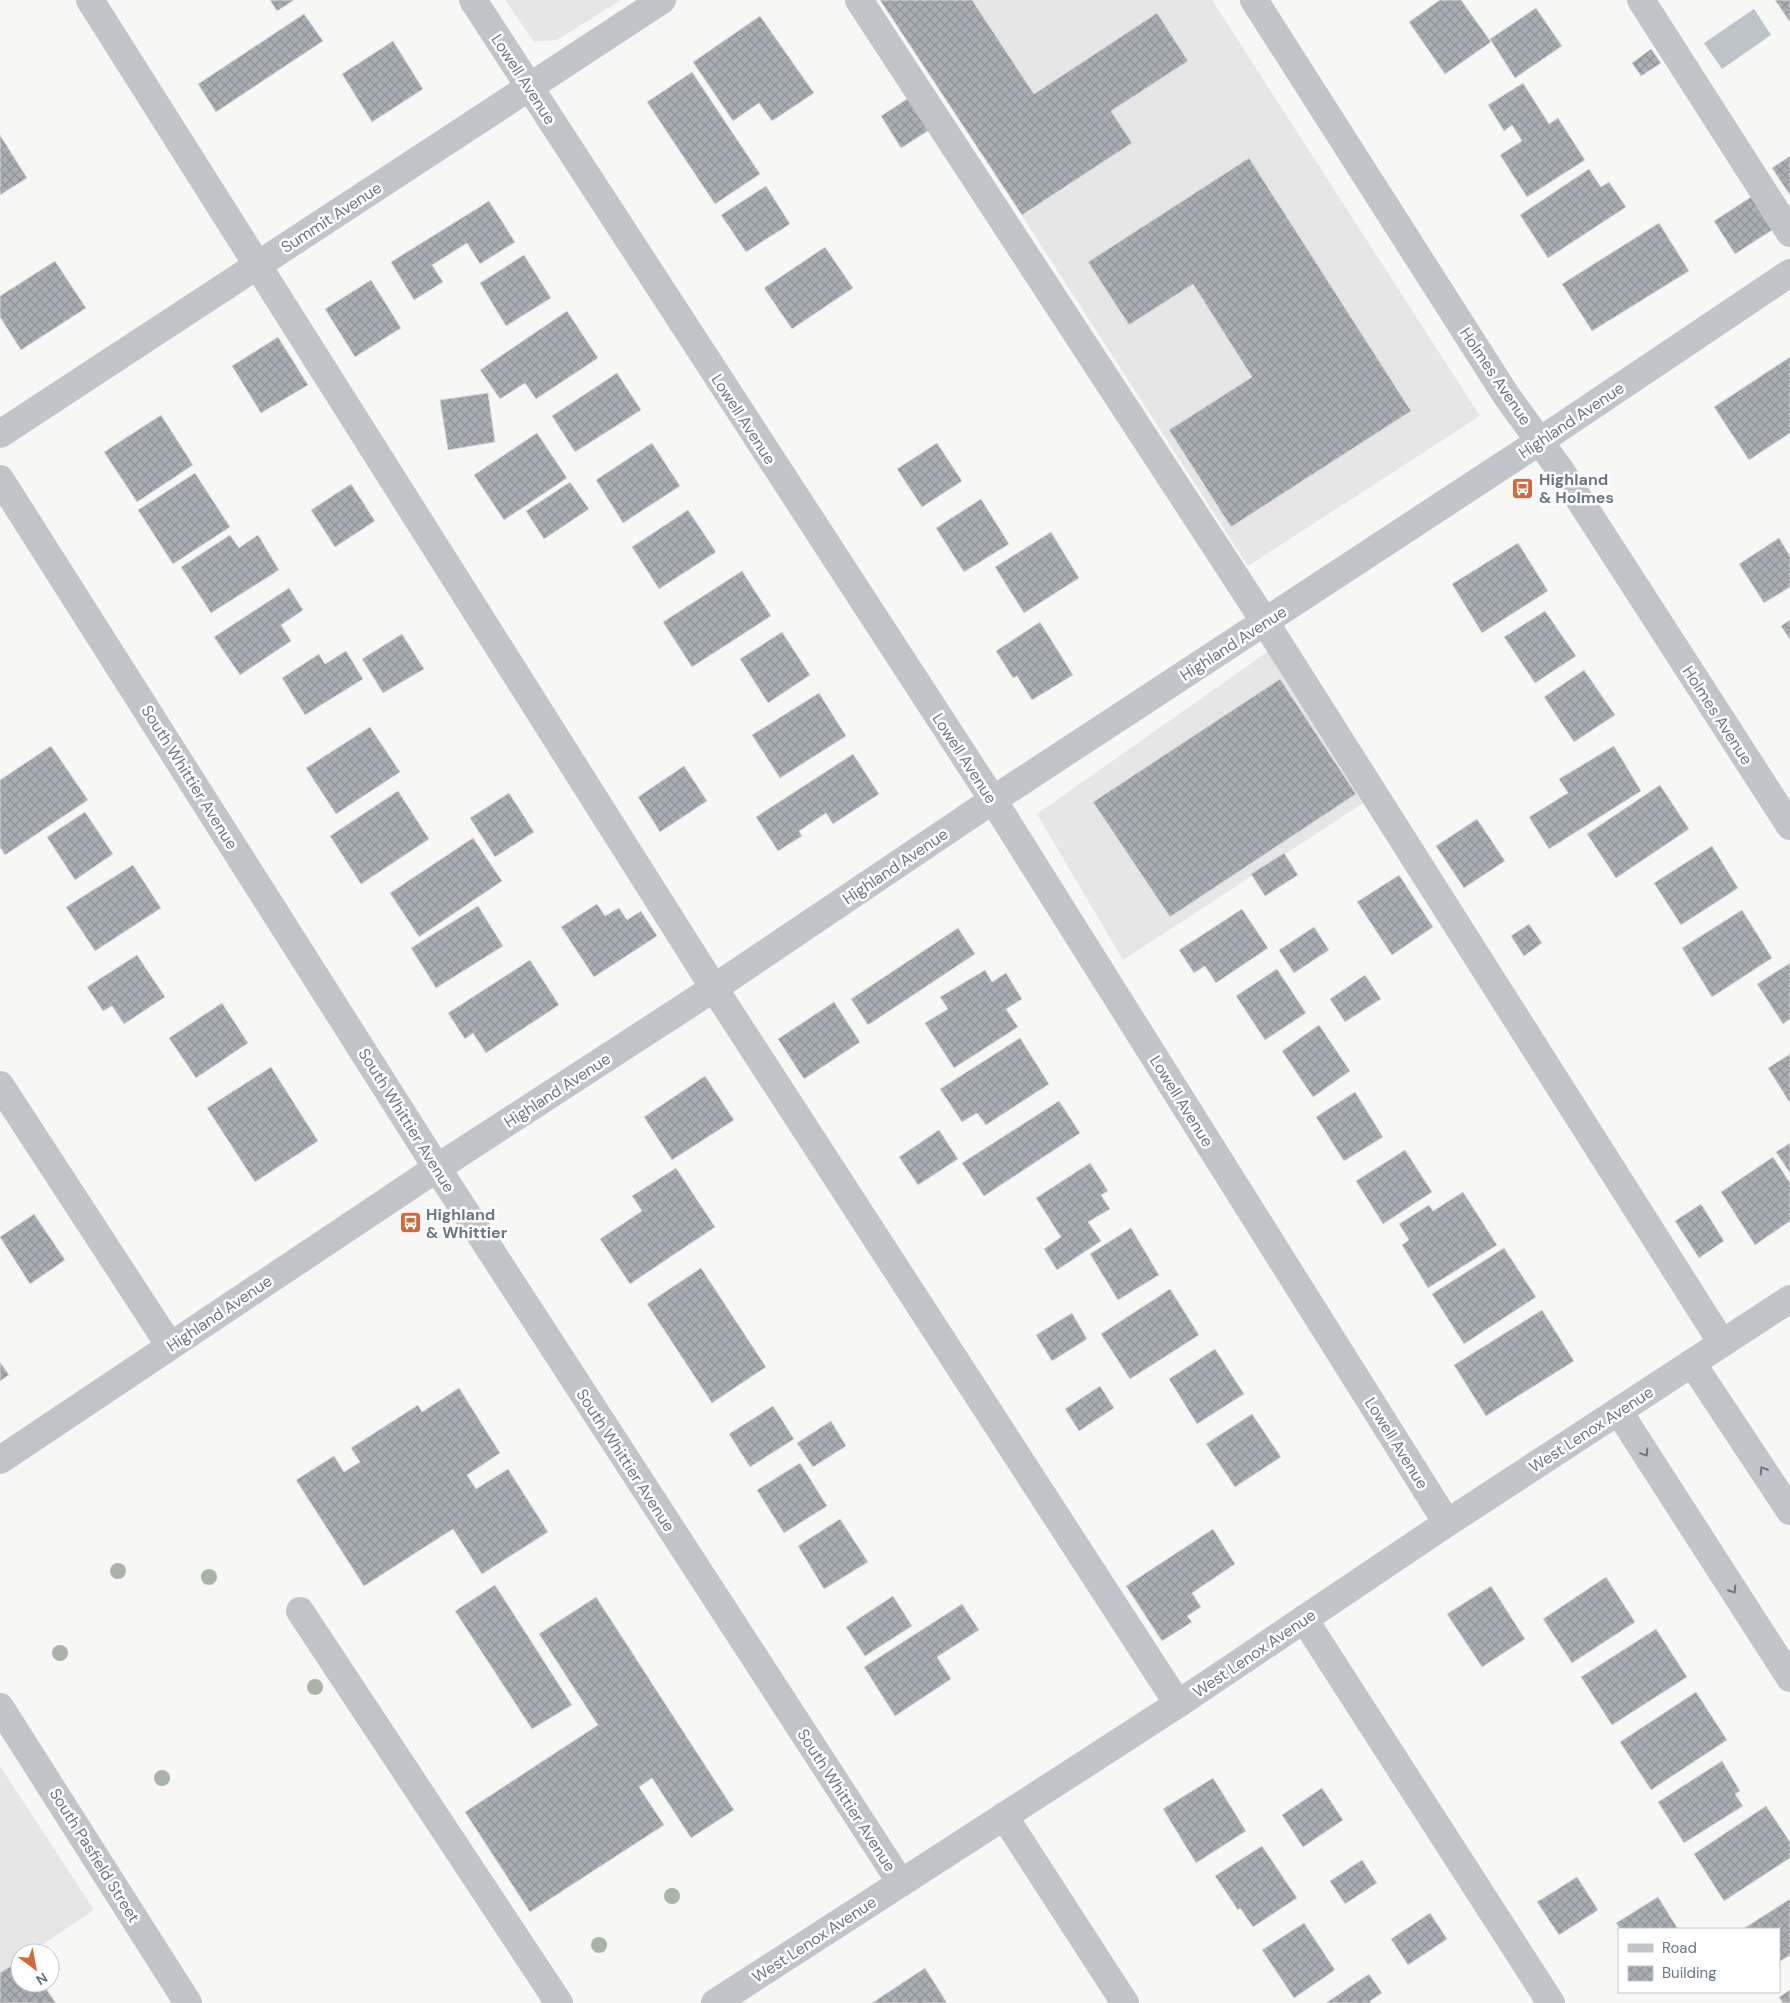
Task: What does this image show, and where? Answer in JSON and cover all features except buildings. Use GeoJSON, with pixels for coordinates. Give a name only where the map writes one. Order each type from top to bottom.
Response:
{"type":"FeatureCollection","features":[{"type":"Feature","properties":{"kind":"street"},"geometry":{"type":"LineString","coordinates":[[90,0],[714,988],[1178,1704]]}},
{"type":"Feature","properties":{"kind":"street","name":"Lowell Avenue"},"geometry":{"type":"LineString","coordinates":[[472,0],[993,800],[1447,1523]]}},
{"type":"Feature","properties":{"kind":"street","name":"Summit Avenue"},"geometry":{"type":"LineString","coordinates":[[0,434],[662,0]]}},
{"type":"Feature","properties":{"kind":"street"},"geometry":{"type":"LineString","coordinates":[[859,0],[1265,622],[1722,1343]]}},
{"type":"Feature","properties":{"kind":"street","name":"Holmes Avenue"},"geometry":{"type":"LineString","coordinates":[[1254,0],[1506,394],[1561,471],[1790,826]]}},
{"type":"Feature","properties":{"kind":"street"},"geometry":{"type":"LineString","coordinates":[[1641,0],[1790,233]]}},
{"type":"Feature","properties":{"kind":"street","name":"Highland Avenue"},"geometry":{"type":"LineString","coordinates":[[0,1460],[437,1168],[714,988],[993,800],[1540,442],[1790,273]]}},
{"type":"Feature","properties":{"kind":"street","name":"South Whittier Avenue"},"geometry":{"type":"LineString","coordinates":[[0,479],[437,1168],[901,1883]]}},
{"type":"Feature","properties":{"kind":"street"},"geometry":{"type":"LineString","coordinates":[[0,1085],[170,1346]]}},
{"type":"Feature","properties":{"kind":"street","name":"West Lenox Avenue"},"geometry":{"type":"LineString","coordinates":[[723,2001],[901,1883],[1178,1704],[1447,1523],[1790,1299]]}},
{"type":"Feature","properties":{"kind":"street"},"geometry":{"type":"LineString","coordinates":[[1692,1363],[1790,1511]]}},
{"type":"Feature","properties":{"kind":"street"},"geometry":{"type":"LineString","coordinates":[[1619,1412],[1790,1678]]}},
{"type":"Feature","properties":{"kind":"street"},"geometry":{"type":"LineString","coordinates":[[300,1611],[559,2003]]}},
{"type":"Feature","properties":{"kind":"street"},"geometry":{"type":"LineString","coordinates":[[1304,1619],[1551,2003]]}},
{"type":"Feature","properties":{"kind":"street","name":"South Pasfield Street"},"geometry":{"type":"LineString","coordinates":[[0,1707],[188,2003]]}},
{"type":"Feature","properties":{"kind":"street"},"geometry":{"type":"LineString","coordinates":[[1004,1816],[1125,2003]]}},
{"type":"Feature","properties":{"kind":"shaded area"},"geometry":{"type":"Polygon","coordinates":[[[505,0],[621,0],[557,40],[534,42],[505,0]]]}},
{"type":"Feature","properties":{"kind":"shaded area"},"geometry":{"type":"Polygon","coordinates":[[[883,0],[1212,0],[1480,416],[1248,566],[883,0]]]}},
{"type":"Feature","properties":{"kind":"shaded area"},"geometry":{"type":"Polygon","coordinates":[[[1754,9],[1771,35],[1722,69],[1704,43],[1754,9]]]}},
{"type":"Feature","properties":{"kind":"shaded area"},"geometry":{"type":"Polygon","coordinates":[[[1270,650],[1365,802],[1123,960],[1037,814],[1270,650]]]}},
{"type":"Feature","properties":{"kind":"shaded area"},"geometry":{"type":"Polygon","coordinates":[[[0,1766],[94,1910],[45,1943],[10,1943],[10,1966],[0,1973],[0,1766]]]}},
{"type":"Feature","properties":{"kind":"place","name":"Highland & Holmes"},"geometry":{"type":"Point","coordinates":[1523,488]}},
{"type":"Feature","properties":{"kind":"place","name":"Highland & Whittier"},"geometry":{"type":"Point","coordinates":[410,1223]}}]}
